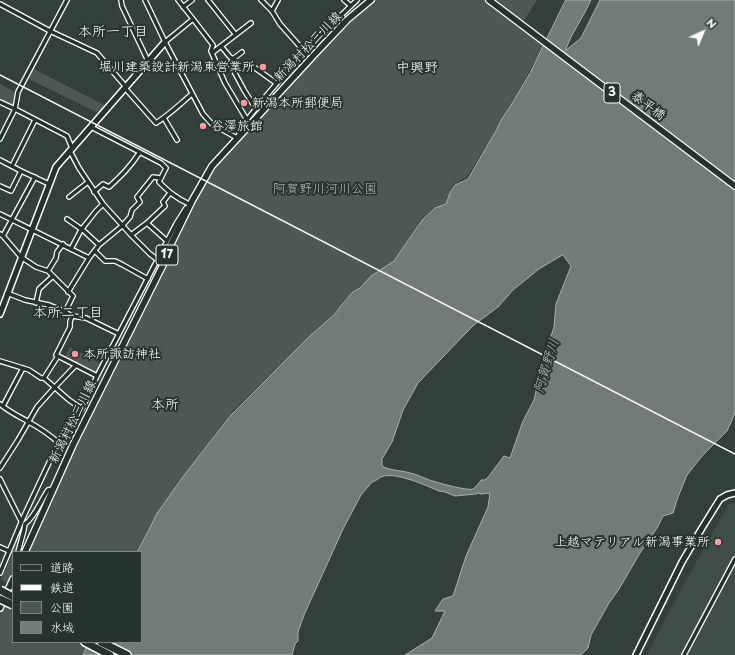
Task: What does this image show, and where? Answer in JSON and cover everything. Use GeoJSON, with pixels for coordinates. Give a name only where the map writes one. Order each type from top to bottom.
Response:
{"type":"FeatureCollection","features":[{"type":"Feature","properties":{"kind":"highway"},"geometry":{"type":"LineString","coordinates":[[0,599],[12,605]]}},
{"type":"Feature","properties":{"kind":"highway"},"geometry":{"type":"LineString","coordinates":[[87,643],[110,655]]}},
{"type":"Feature","properties":{"kind":"highway"},"geometry":{"type":"LineString","coordinates":[[103,643],[127,655]]}},
{"type":"Feature","properties":{"kind":"main road","name":"新潟村松三川線"},"geometry":{"type":"LineString","coordinates":[[25,551],[73,445],[163,265],[190,203],[212,166],[347,20],[371,0]]}},
{"type":"Feature","properties":{"kind":"main road","name":"泰平橋"},"geometry":{"type":"LineString","coordinates":[[490,0],[735,186]]}},
{"type":"Feature","properties":{"kind":"main road"},"geometry":{"type":"LineString","coordinates":[[0,608],[12,581]]}},
{"type":"Feature","properties":{"kind":"street"},"geometry":{"type":"LineString","coordinates":[[0,139],[15,109],[18,92],[66,0]]}},
{"type":"Feature","properties":{"kind":"street"},"geometry":{"type":"LineString","coordinates":[[120,0],[148,61]]}},
{"type":"Feature","properties":{"kind":"street"},"geometry":{"type":"LineString","coordinates":[[145,0],[192,94],[207,119],[218,128],[237,138],[247,120],[276,83],[304,51],[357,0]]}},
{"type":"Feature","properties":{"kind":"street"},"geometry":{"type":"LineString","coordinates":[[178,0],[213,45],[211,51],[225,83],[247,120]]}},
{"type":"Feature","properties":{"kind":"street"},"geometry":{"type":"LineString","coordinates":[[183,7],[192,0]]}},
{"type":"Feature","properties":{"kind":"street"},"geometry":{"type":"LineString","coordinates":[[208,0],[236,35]]}},
{"type":"Feature","properties":{"kind":"street"},"geometry":{"type":"LineString","coordinates":[[261,0],[304,51]]}},
{"type":"Feature","properties":{"kind":"street"},"geometry":{"type":"LineString","coordinates":[[272,12],[278,0]]}},
{"type":"Feature","properties":{"kind":"street"},"geometry":{"type":"LineString","coordinates":[[344,0],[351,6]]}},
{"type":"Feature","properties":{"kind":"street"},"geometry":{"type":"LineString","coordinates":[[0,4],[97,54],[156,123],[192,94]]}},
{"type":"Feature","properties":{"kind":"street"},"geometry":{"type":"LineString","coordinates":[[0,314],[56,167],[148,61],[170,38],[193,19]]}},
{"type":"Feature","properties":{"kind":"street"},"geometry":{"type":"LineString","coordinates":[[212,53],[251,23]]}},
{"type":"Feature","properties":{"kind":"street"},"geometry":{"type":"LineString","coordinates":[[221,46],[230,58],[233,59]]}},
{"type":"Feature","properties":{"kind":"street"},"geometry":{"type":"LineString","coordinates":[[242,52],[233,59],[230,64],[256,109]]}},
{"type":"Feature","properties":{"kind":"street"},"geometry":{"type":"LineString","coordinates":[[251,65],[276,83]]}},
{"type":"Feature","properties":{"kind":"street"},"geometry":{"type":"LineString","coordinates":[[0,102],[67,136],[79,168],[102,204],[122,226],[158,260]]}},
{"type":"Feature","properties":{"kind":"street"},"geometry":{"type":"LineString","coordinates":[[164,118],[177,140]]}},
{"type":"Feature","properties":{"kind":"street"},"geometry":{"type":"LineString","coordinates":[[12,166],[35,120]]}},
{"type":"Feature","properties":{"kind":"street"},"geometry":{"type":"LineString","coordinates":[[0,573],[21,521],[59,443],[70,422],[82,409],[97,376],[180,216],[190,203],[178,199],[159,182],[166,168],[161,163],[91,126]]}},
{"type":"Feature","properties":{"kind":"street"},"geometry":{"type":"LineString","coordinates":[[94,192],[103,184],[109,187],[124,174],[140,152]]}},
{"type":"Feature","properties":{"kind":"street"},"geometry":{"type":"LineString","coordinates":[[0,160],[49,184]]}},
{"type":"Feature","properties":{"kind":"street"},"geometry":{"type":"LineString","coordinates":[[0,186],[11,191],[21,171]]}},
{"type":"Feature","properties":{"kind":"street"},"geometry":{"type":"LineString","coordinates":[[35,177],[12,220],[2,235],[21,256],[36,267],[48,271],[73,296],[65,312]]}},
{"type":"Feature","properties":{"kind":"street"},"geometry":{"type":"LineString","coordinates":[[68,292],[99,245],[122,226],[130,217],[132,210],[140,202],[138,197],[143,189],[153,177],[160,178]]}},
{"type":"Feature","properties":{"kind":"street"},"geometry":{"type":"LineString","coordinates":[[69,197],[88,182]]}},
{"type":"Feature","properties":{"kind":"street"},"geometry":{"type":"LineString","coordinates":[[131,235],[147,223],[165,206],[163,202],[170,193]]}},
{"type":"Feature","properties":{"kind":"street"},"geometry":{"type":"LineString","coordinates":[[71,249],[81,230],[102,204]]}},
{"type":"Feature","properties":{"kind":"street"},"geometry":{"type":"LineString","coordinates":[[0,214],[89,258]]}},
{"type":"Feature","properties":{"kind":"street"},"geometry":{"type":"LineString","coordinates":[[66,219],[84,231],[99,245]]}},
{"type":"Feature","properties":{"kind":"street"},"geometry":{"type":"LineString","coordinates":[[147,223],[167,241]]}},
{"type":"Feature","properties":{"kind":"street"},"geometry":{"type":"LineString","coordinates":[[48,271],[56,258],[57,252],[63,244]]}},
{"type":"Feature","properties":{"kind":"street"},"geometry":{"type":"LineString","coordinates":[[95,251],[105,261],[115,261],[148,279]]}},
{"type":"Feature","properties":{"kind":"street"},"geometry":{"type":"LineString","coordinates":[[36,303],[39,289],[53,276]]}},
{"type":"Feature","properties":{"kind":"street"},"geometry":{"type":"LineString","coordinates":[[7,293],[24,300],[49,306],[72,316],[86,318],[119,334]]}},
{"type":"Feature","properties":{"kind":"street"},"geometry":{"type":"LineString","coordinates":[[44,378],[58,356],[56,355],[70,327],[72,316]]}},
{"type":"Feature","properties":{"kind":"street"},"geometry":{"type":"LineString","coordinates":[[58,356],[97,376]]}},
{"type":"Feature","properties":{"kind":"street"},"geometry":{"type":"LineString","coordinates":[[0,361],[29,370],[41,378],[44,378],[69,400],[82,409]]}},
{"type":"Feature","properties":{"kind":"street"},"geometry":{"type":"LineString","coordinates":[[0,468],[37,407],[76,365]]}},
{"type":"Feature","properties":{"kind":"street"},"geometry":{"type":"LineString","coordinates":[[23,368],[1,405],[8,411],[28,421],[59,443]]}},
{"type":"Feature","properties":{"kind":"street"},"geometry":{"type":"LineString","coordinates":[[0,479],[21,521],[25,524]]}},
{"type":"Feature","properties":{"kind":"street"},"geometry":{"type":"LineString","coordinates":[[18,551],[25,524],[37,509],[48,490],[53,489]]}},
{"type":"Feature","properties":{"kind":"street"},"geometry":{"type":"LineString","coordinates":[[636,655],[682,562],[720,498],[735,493]]}},
{"type":"Feature","properties":{"kind":"street"},"geometry":{"type":"LineString","coordinates":[[0,547],[8,552]]}},
{"type":"Feature","properties":{"kind":"street"},"geometry":{"type":"LineString","coordinates":[[684,655],[735,559]]}},
{"type":"Feature","properties":{"kind":"shaded area"},"geometry":{"type":"Polygon","coordinates":[[[735,503],[735,655],[647,655],[679,593],[728,505],[735,503]]]}},
{"type":"Feature","properties":{"kind":"green space","name":"阿賀野川河川公園"},"geometry":{"type":"Polygon","coordinates":[[[374,0],[537,0],[523,22],[546,40],[510,107],[501,117],[497,129],[467,177],[454,184],[446,204],[434,208],[421,219],[394,261],[375,272],[341,303],[335,313],[233,411],[156,515],[137,551],[27,551],[81,433],[190,208],[213,167],[350,21],[374,0]]]}},
{"type":"Feature","properties":{"kind":"green space"},"geometry":{"type":"Polygon","coordinates":[[[34,69],[104,105],[98,113],[29,79],[34,69]]]}},
{"type":"Feature","properties":{"kind":"green space"},"geometry":{"type":"Polygon","coordinates":[[[0,84],[17,93],[15,104],[12,106],[0,99],[0,84]]]}},
{"type":"Feature","properties":{"kind":"green space"},"geometry":{"type":"Polygon","coordinates":[[[70,347],[102,364],[97,374],[65,357],[70,347]]]}},
{"type":"Feature","properties":{"kind":"green space"},"geometry":{"type":"Polygon","coordinates":[[[18,531],[23,533],[18,551],[13,551],[18,531]]]}},
{"type":"Feature","properties":{"kind":"green space"},"geometry":{"type":"Polygon","coordinates":[[[12,553],[12,575],[8,585],[1,579],[12,553]]]}},
{"type":"Feature","properties":{"kind":"green space"},"geometry":{"type":"Polygon","coordinates":[[[12,585],[12,643],[89,643],[83,655],[0,655],[0,615],[12,585]]]}},
{"type":"Feature","properties":{"kind":"water","name":"阿賀野川"},"geometry":{"type":"Polygon","coordinates":[[[566,0],[591,0],[565,51],[581,38],[600,0],[735,0],[735,413],[727,431],[702,456],[687,475],[673,513],[663,516],[657,528],[609,603],[591,635],[588,648],[581,655],[405,655],[432,638],[445,611],[435,611],[443,599],[453,596],[466,556],[488,507],[490,493],[455,496],[412,480],[397,476],[390,476],[382,477],[372,482],[361,495],[343,529],[304,615],[298,632],[298,641],[295,644],[292,655],[83,655],[89,643],[142,643],[142,551],[138,551],[156,515],[182,478],[231,415],[310,336],[335,314],[353,292],[360,288],[371,276],[394,261],[422,220],[435,208],[446,204],[455,185],[468,179],[502,118],[530,73],[566,0]],[[563,255],[539,269],[513,290],[498,307],[475,324],[418,383],[403,410],[392,442],[382,459],[382,466],[389,469],[414,474],[458,488],[473,489],[481,480],[485,480],[489,476],[504,456],[510,458],[523,421],[534,400],[543,360],[554,327],[556,304],[571,266],[563,255]]]}},
{"type":"Feature","properties":{"kind":"railway"},"geometry":{"type":"LineString","coordinates":[[0,75],[735,454]]}},
{"type":"Feature","properties":{"kind":"place","name":"堀川建築設計新潟東営業所"},"geometry":{"type":"Point","coordinates":[263,67]}},
{"type":"Feature","properties":{"kind":"place","name":"新潟本所郵便局"},"geometry":{"type":"Point","coordinates":[244,103]}},
{"type":"Feature","properties":{"kind":"place","name":"谷澤旅館"},"geometry":{"type":"Point","coordinates":[203,126]}},
{"type":"Feature","properties":{"kind":"place","name":"本所諏訪神社"},"geometry":{"type":"Point","coordinates":[75,354]}},
{"type":"Feature","properties":{"kind":"place","name":"上越マテリアル新潟事業所"},"geometry":{"type":"Point","coordinates":[718,542]}},
{"type":"Feature","properties":{"kind":"district","name":"本所一丁目"},"geometry":{"type":"Point","coordinates":[113,32]}},
{"type":"Feature","properties":{"kind":"district","name":"中興野"},"geometry":{"type":"Point","coordinates":[417,68]}},
{"type":"Feature","properties":{"kind":"district","name":"本所二丁目"},"geometry":{"type":"Point","coordinates":[68,313]}},
{"type":"Feature","properties":{"kind":"district","name":"本所"},"geometry":{"type":"Point","coordinates":[165,405]}}]}
